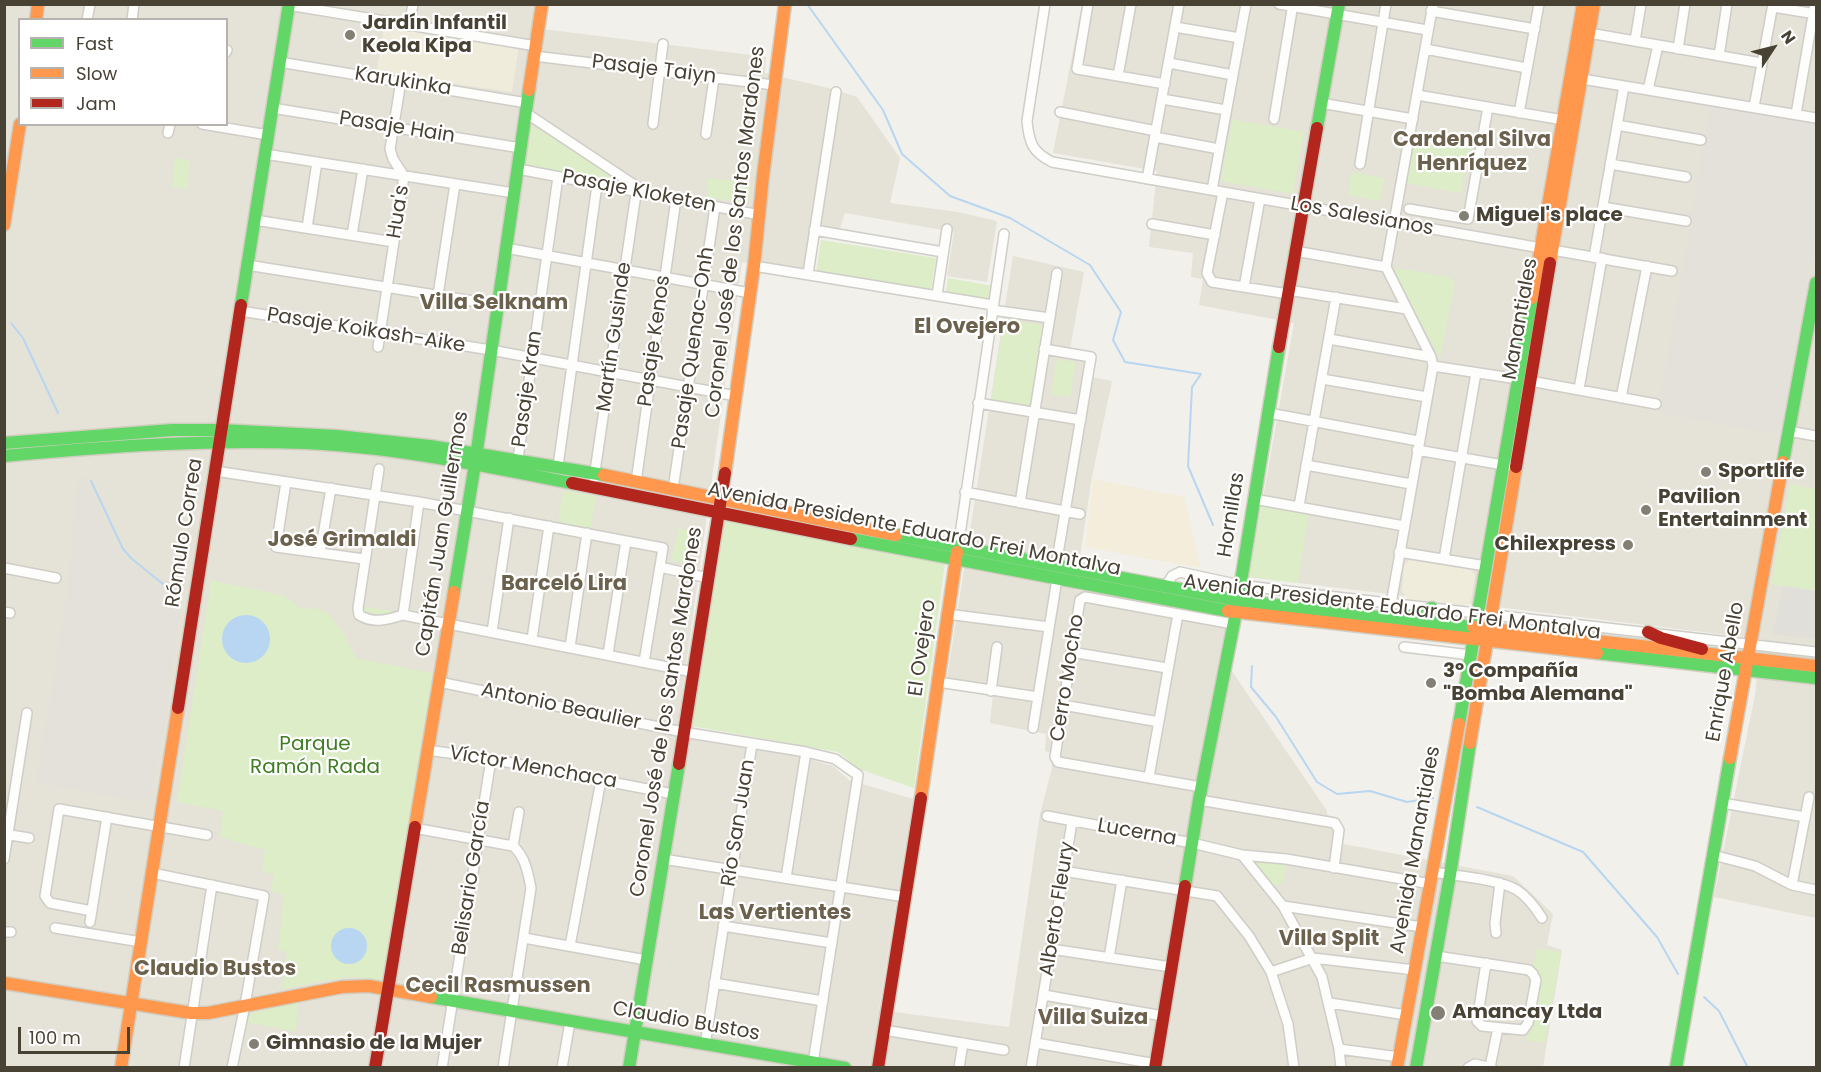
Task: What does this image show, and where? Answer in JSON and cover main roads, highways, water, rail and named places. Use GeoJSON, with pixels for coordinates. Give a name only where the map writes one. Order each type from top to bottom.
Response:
{"type":"FeatureCollection","features":[{"type":"Feature","properties":{"kind":"water"},"geometry":{"type":"Polygon","coordinates":[[[241,615],[251,615],[266,625],[270,639],[266,653],[260,659],[251,663],[241,663],[226,653],[222,644],[222,634],[232,619],[241,615]]]}},
{"type":"Feature","properties":{"kind":"water"},"geometry":{"type":"Polygon","coordinates":[[[349,928],[361,934],[367,946],[361,958],[349,964],[337,958],[331,946],[337,934],[349,928]]]}},
{"type":"Feature","properties":{"kind":"waterway"},"geometry":{"type":"LineString","coordinates":[[807,4],[883,110],[902,154],[950,196],[1010,218],[1090,265],[1121,312],[1113,340],[1125,362],[1201,374],[1192,387],[1188,466],[1213,525]]}},
{"type":"Feature","properties":{"kind":"waterway"},"geometry":{"type":"LineString","coordinates":[[11,323],[23,338],[58,413]]}},
{"type":"Feature","properties":{"kind":"waterway"},"geometry":{"type":"LineString","coordinates":[[91,481],[123,549],[179,597]]}},
{"type":"Feature","properties":{"kind":"waterway"},"geometry":{"type":"LineString","coordinates":[[1252,666],[1251,687],[1276,717],[1317,782],[1337,794],[1370,791],[1407,802],[1433,798]]}},
{"type":"Feature","properties":{"kind":"waterway"},"geometry":{"type":"LineString","coordinates":[[1477,807],[1583,852],[1657,937],[1678,974]]}},
{"type":"Feature","properties":{"kind":"waterway"},"geometry":{"type":"LineString","coordinates":[[1704,997],[1719,1011],[1748,1068]]}},
{"type":"Feature","properties":{"kind":"place","name":"Jardín Infantil Keola Kipa"},"geometry":{"type":"Point","coordinates":[350,35]}},
{"type":"Feature","properties":{"kind":"place","name":"Miguel's place"},"geometry":{"type":"Point","coordinates":[1464,216]}},
{"type":"Feature","properties":{"kind":"place","name":"Sportlife"},"geometry":{"type":"Point","coordinates":[1706,472]}},
{"type":"Feature","properties":{"kind":"place","name":"Pavilion Entertainment"},"geometry":{"type":"Point","coordinates":[1646,510]}},
{"type":"Feature","properties":{"kind":"place","name":"Chilexpress"},"geometry":{"type":"Point","coordinates":[1628,545]}},
{"type":"Feature","properties":{"kind":"place","name":"3º Compañía \"Bomba Alemana\""},"geometry":{"type":"Point","coordinates":[1431,683]}},
{"type":"Feature","properties":{"kind":"place","name":"Amancay Ltda"},"geometry":{"type":"Point","coordinates":[1438,1013]}},
{"type":"Feature","properties":{"kind":"place","name":"Gimnasio de la Mujer"},"geometry":{"type":"Point","coordinates":[254,1044]}},
{"type":"Feature","properties":{"kind":"district","name":"Cardenal Silva Henríquez"},"geometry":{"type":"Point","coordinates":[1472,153]}},
{"type":"Feature","properties":{"kind":"district","name":"Villa Selknam"},"geometry":{"type":"Point","coordinates":[494,304]}},
{"type":"Feature","properties":{"kind":"district","name":"El Ovejero"},"geometry":{"type":"Point","coordinates":[967,328]}},
{"type":"Feature","properties":{"kind":"district","name":"José Grimaldi"},"geometry":{"type":"Point","coordinates":[342,541]}},
{"type":"Feature","properties":{"kind":"district","name":"Barceló Lira"},"geometry":{"type":"Point","coordinates":[564,585]}},
{"type":"Feature","properties":{"kind":"district","name":"Las Vertientes"},"geometry":{"type":"Point","coordinates":[775,914]}},
{"type":"Feature","properties":{"kind":"district","name":"Villa Split"},"geometry":{"type":"Point","coordinates":[1329,940]}},
{"type":"Feature","properties":{"kind":"district","name":"Claudio Bustos"},"geometry":{"type":"Point","coordinates":[215,970]}},
{"type":"Feature","properties":{"kind":"district","name":"Cecil Rasmussen"},"geometry":{"type":"Point","coordinates":[498,987]}},
{"type":"Feature","properties":{"kind":"district","name":"Villa Suiza"},"geometry":{"type":"Point","coordinates":[1093,1019]}},
{"type":"Feature","properties":{"kind":"park label","name":"Parque Ramón Rada"},"geometry":{"type":"Point","coordinates":[315,756]}}]}
